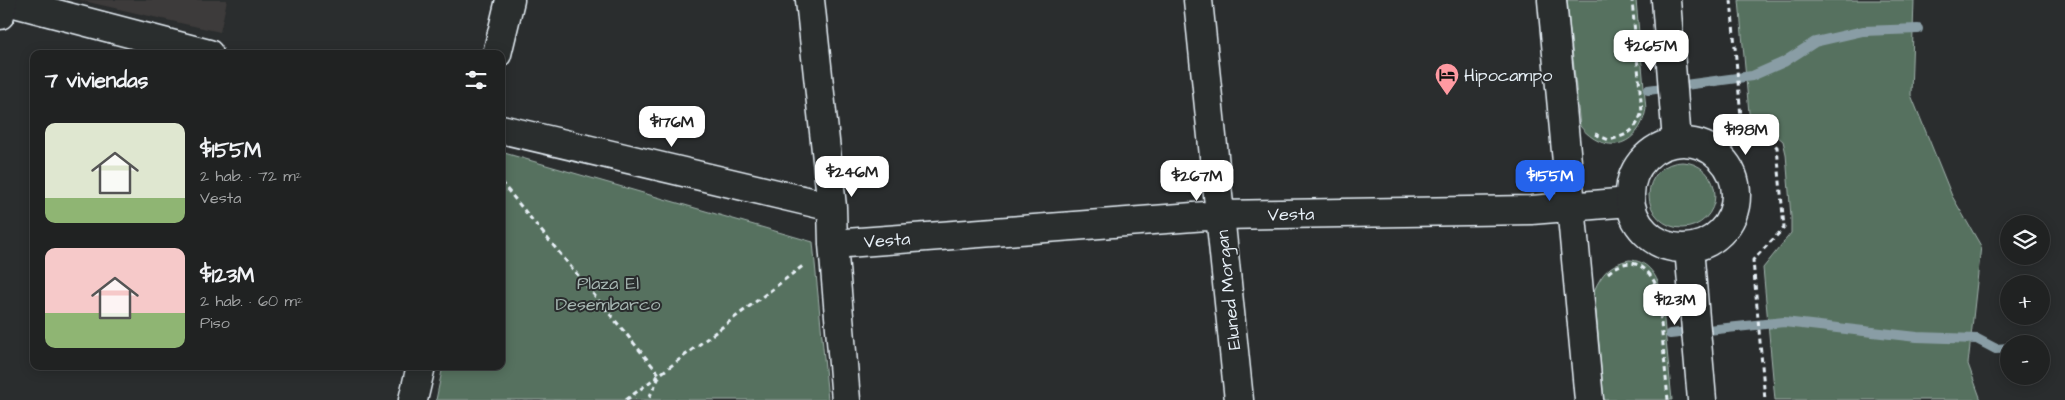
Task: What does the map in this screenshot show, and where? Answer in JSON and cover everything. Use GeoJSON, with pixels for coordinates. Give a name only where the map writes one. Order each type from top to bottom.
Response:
{"type":"FeatureCollection","features":[{"type":"Feature","properties":{"kind":"street"},"geometry":{"type":"LineString","coordinates":[[0,15],[3,0],[194,50]]}},
{"type":"Feature","properties":{"kind":"street"},"geometry":{"type":"LineString","coordinates":[[498,50],[510,0]]}},
{"type":"Feature","properties":{"kind":"street"},"geometry":{"type":"LineString","coordinates":[[810,0],[832,207],[833,244],[846,400]]}},
{"type":"Feature","properties":{"kind":"street","name":"Eluned Morgan"},"geometry":{"type":"LineString","coordinates":[[1198,0],[1239,400]]}},
{"type":"Feature","properties":{"kind":"street"},"geometry":{"type":"LineString","coordinates":[[1552,0],[1589,400]]}},
{"type":"Feature","properties":{"kind":"street"},"geometry":{"type":"LineString","coordinates":[[1666,0],[1677,142]]}},
{"type":"Feature","properties":{"kind":"street"},"geometry":{"type":"LineString","coordinates":[[505,130],[832,207]]}},
{"type":"Feature","properties":{"kind":"street"},"geometry":{"type":"LineString","coordinates":[[1677,142],[1694,143],[1710,149],[1724,160],[1733,175],[1736,192],[1734,209],[1728,225],[1716,238],[1700,246],[1689,248],[1665,246],[1649,238],[1637,223],[1630,202],[1629,189],[1634,172],[1644,157],[1659,146],[1677,142]]}},
{"type":"Feature","properties":{"kind":"street","name":"Vesta"},"geometry":{"type":"LineString","coordinates":[[833,244],[1220,215],[1572,208],[1630,202]]}},
{"type":"Feature","properties":{"kind":"street"},"geometry":{"type":"LineString","coordinates":[[1689,248],[1702,400]]}},
{"type":"Feature","properties":{"kind":"street"},"geometry":{"type":"LineString","coordinates":[[413,400],[420,370]]}},
{"type":"Feature","properties":{"kind":"path"},"geometry":{"type":"LineString","coordinates":[[1590,132],[1609,140],[1621,137],[1631,132],[1638,124],[1642,112],[1632,0]]}},
{"type":"Feature","properties":{"kind":"path"},"geometry":{"type":"LineString","coordinates":[[1730,0],[1741,117],[1777,147],[1784,228],[1753,260],[1765,400]]}},
{"type":"Feature","properties":{"kind":"path"},"geometry":{"type":"LineString","coordinates":[[505,187],[660,374]]}},
{"type":"Feature","properties":{"kind":"path"},"geometry":{"type":"LineString","coordinates":[[626,400],[833,244]]}},
{"type":"Feature","properties":{"kind":"path"},"geometry":{"type":"LineString","coordinates":[[1658,290],[1668,400]]}},
{"type":"Feature","properties":{"kind":"path"},"geometry":{"type":"LineString","coordinates":[[648,400],[660,374]]}},
{"type":"Feature","properties":{"kind":"shaded area"},"geometry":{"type":"Polygon","coordinates":[[[79,0],[227,0],[220,32],[79,0]]]}},
{"type":"Feature","properties":{"kind":"green space"},"geometry":{"type":"Polygon","coordinates":[[[1567,0],[1636,0],[1646,109],[1642,122],[1636,132],[1628,139],[1619,143],[1610,144],[1599,141],[1580,126],[1567,0]]]}},
{"type":"Feature","properties":{"kind":"green space"},"geometry":{"type":"Polygon","coordinates":[[[1739,0],[1914,0],[1911,95],[1952,196],[1981,246],[1968,364],[1981,400],[1775,400],[1763,268],[1791,233],[1786,154],[1783,141],[1749,113],[1739,0]]]}},
{"type":"Feature","properties":{"kind":"green space","name":"Plaza El Desembarco"},"geometry":{"type":"Polygon","coordinates":[[[505,153],[813,242],[828,400],[436,400],[442,370],[505,370],[505,153]]]}},
{"type":"Feature","properties":{"kind":"green space"},"geometry":{"type":"Polygon","coordinates":[[[1682,162],[1695,165],[1705,172],[1712,182],[1715,195],[1712,208],[1705,218],[1695,225],[1682,228],[1669,225],[1659,218],[1652,208],[1649,195],[1652,182],[1659,172],[1669,165],[1682,162]]]}},
{"type":"Feature","properties":{"kind":"green space"},"geometry":{"type":"Polygon","coordinates":[[[1629,260],[1646,265],[1653,273],[1661,290],[1672,400],[1604,400],[1594,291],[1607,270],[1629,260]]]}},
{"type":"Feature","properties":{"kind":"waterway"},"geometry":{"type":"LineString","coordinates":[[1648,90],[1752,76],[1784,62],[1815,42],[1863,31],[1918,29]]}},
{"type":"Feature","properties":{"kind":"waterway"},"geometry":{"type":"LineString","coordinates":[[1670,334],[1784,322],[1917,337],[1977,339],[1996,349],[2000,349]]}},
{"type":"Feature","properties":{"kind":"place","name":"Hipocampo"},"geometry":{"type":"Point","coordinates":[1447,96]}}]}
